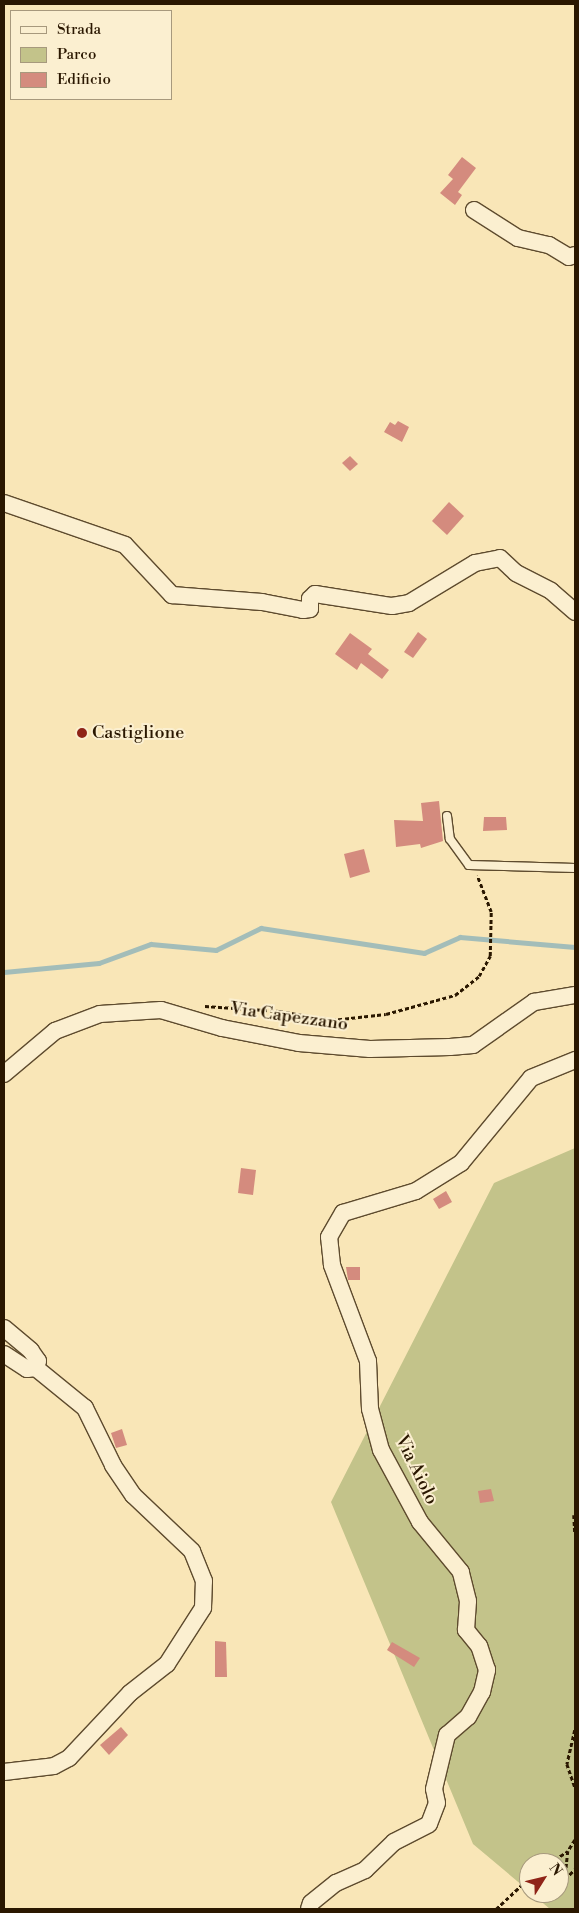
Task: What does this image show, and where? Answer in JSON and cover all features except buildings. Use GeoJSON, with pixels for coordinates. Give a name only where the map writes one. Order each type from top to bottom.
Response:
{"type":"FeatureCollection","features":[{"type":"Feature","properties":{"kind":"street"},"geometry":{"type":"LineString","coordinates":[[474,210],[518,238],[549,245],[569,257],[575,255]]}},
{"type":"Feature","properties":{"kind":"street"},"geometry":{"type":"LineString","coordinates":[[4,503],[125,545],[172,595],[262,602],[303,610],[310,608],[310,599],[315,594],[392,606],[409,604],[475,563],[500,558],[516,573],[551,591],[575,612]]}},
{"type":"Feature","properties":{"kind":"street","name":"Via Capezzano"},"geometry":{"type":"LineString","coordinates":[[4,1074],[55,1030],[100,1014],[161,1010],[222,1028],[299,1043],[370,1049],[450,1047],[473,1045],[534,1002],[575,995]]}},
{"type":"Feature","properties":{"kind":"street","name":"Via Aiolo"},"geometry":{"type":"LineString","coordinates":[[309,1909],[311,1903],[336,1883],[365,1870],[394,1842],[429,1824],[437,1802],[434,1789],[447,1735],[468,1717],[482,1692],[487,1670],[479,1646],[466,1630],[468,1601],[461,1572],[420,1522],[381,1450],[370,1409],[368,1361],[332,1265],[329,1237],[343,1213],[416,1192],[461,1163],[531,1078],[575,1060]]}},
{"type":"Feature","properties":{"kind":"street"},"geometry":{"type":"LineString","coordinates":[[4,1328],[31,1351],[38,1361],[36,1368]]}},
{"type":"Feature","properties":{"kind":"street"},"geometry":{"type":"LineString","coordinates":[[4,1354],[27,1369],[36,1368],[85,1408],[113,1465],[133,1495],[192,1551],[204,1581],[203,1608],[167,1664],[130,1693],[69,1758],[54,1766],[4,1772]]}},
{"type":"Feature","properties":{"kind":"lane"},"geometry":{"type":"LineString","coordinates":[[446,816],[450,839],[469,865],[480,868],[554,865],[575,868]]}},
{"type":"Feature","properties":{"kind":"path"},"geometry":{"type":"LineString","coordinates":[[197,1006],[279,1011],[332,1020],[386,1014],[455,995],[478,976],[490,949],[491,912],[476,874],[480,868]]}},
{"type":"Feature","properties":{"kind":"path"},"geometry":{"type":"LineString","coordinates":[[574,1515],[575,1533]]}},
{"type":"Feature","properties":{"kind":"path"},"geometry":{"type":"LineString","coordinates":[[575,1730],[567,1764],[575,1787]]}},
{"type":"Feature","properties":{"kind":"path"},"geometry":{"type":"LineString","coordinates":[[565,1853],[575,1840]]}},
{"type":"Feature","properties":{"kind":"path"},"geometry":{"type":"LineString","coordinates":[[568,1851],[565,1879],[575,1868]]}},
{"type":"Feature","properties":{"kind":"path"},"geometry":{"type":"LineString","coordinates":[[496,1909],[519,1887]]}},
{"type":"Feature","properties":{"kind":"green space"},"geometry":{"type":"Polygon","coordinates":[[[575,1148],[575,1909],[550,1909],[543,1903],[569,1903],[569,1853],[519,1853],[519,1883],[473,1844],[331,1502],[494,1183],[575,1148]]]}},
{"type":"Feature","properties":{"kind":"waterway"},"geometry":{"type":"LineString","coordinates":[[4,972],[99,963],[151,944],[216,950],[261,928],[424,953],[460,937],[575,947]]}},
{"type":"Feature","properties":{"kind":"place","name":"Castiglione"},"geometry":{"type":"Point","coordinates":[82,733]}}]}
